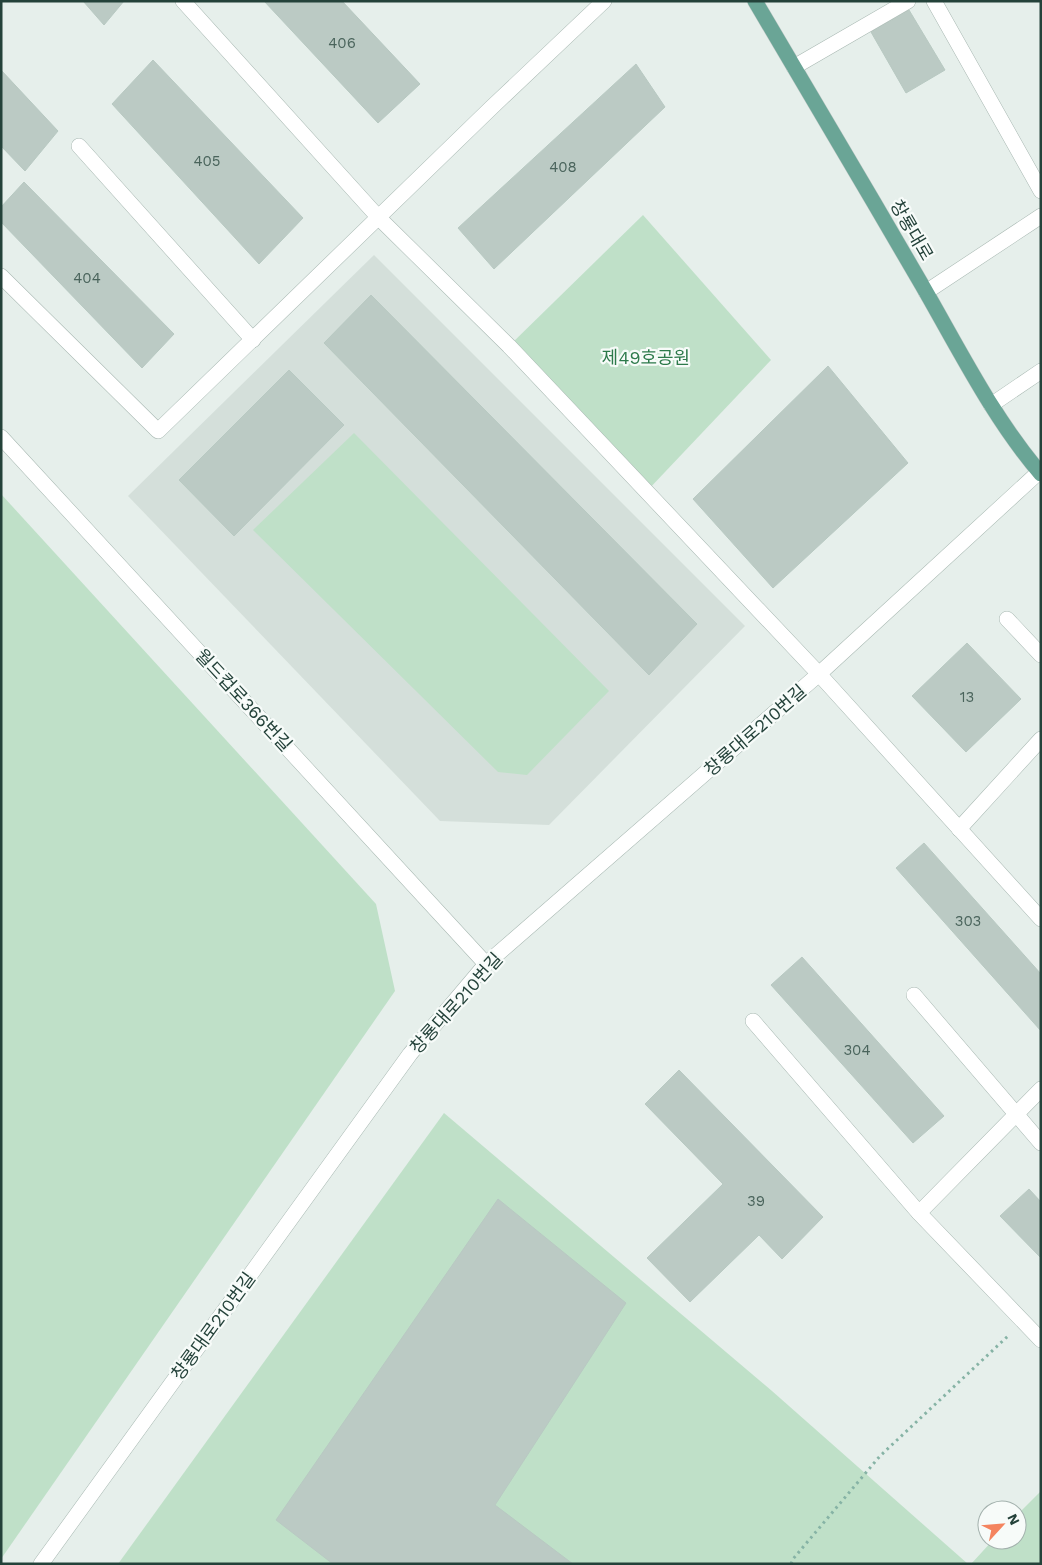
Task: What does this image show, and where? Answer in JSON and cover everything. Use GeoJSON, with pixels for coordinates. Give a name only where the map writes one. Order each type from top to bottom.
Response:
{"type":"FeatureCollection","features":[{"type":"Feature","properties":{"kind":"main road","name":"창룡대로"},"geometry":{"type":"LineString","coordinates":[[755,1],[991,405],[1040,474]]}},
{"type":"Feature","properties":{"kind":"street"},"geometry":{"type":"LineString","coordinates":[[183,1],[379,218],[509,346],[819,674],[1041,919]]}},
{"type":"Feature","properties":{"kind":"street"},"geometry":{"type":"LineString","coordinates":[[1,276],[158,431],[604,1]]}},
{"type":"Feature","properties":{"kind":"street"},"geometry":{"type":"LineString","coordinates":[[794,67],[908,1]]}},
{"type":"Feature","properties":{"kind":"street"},"geometry":{"type":"LineString","coordinates":[[934,1],[1041,191]]}},
{"type":"Feature","properties":{"kind":"street"},"geometry":{"type":"LineString","coordinates":[[79,146],[253,340]]}},
{"type":"Feature","properties":{"kind":"street"},"geometry":{"type":"LineString","coordinates":[[926,292],[1041,216]]}},
{"type":"Feature","properties":{"kind":"street"},"geometry":{"type":"LineString","coordinates":[[991,405],[1041,371]]}},
{"type":"Feature","properties":{"kind":"street","name":"월드컵로366번길"},"geometry":{"type":"LineString","coordinates":[[1,437],[486,964]]}},
{"type":"Feature","properties":{"kind":"street","name":"창룡대로210번길"},"geometry":{"type":"LineString","coordinates":[[41,1564],[410,1054],[486,964],[819,674],[1040,474]]}},
{"type":"Feature","properties":{"kind":"street"},"geometry":{"type":"LineString","coordinates":[[1007,619],[1041,655]]}},
{"type":"Feature","properties":{"kind":"street"},"geometry":{"type":"LineString","coordinates":[[959,829],[1041,739]]}},
{"type":"Feature","properties":{"kind":"street"},"geometry":{"type":"LineString","coordinates":[[914,996],[1041,1143]]}},
{"type":"Feature","properties":{"kind":"street"},"geometry":{"type":"LineString","coordinates":[[753,1021],[919,1213],[1041,1340]]}},
{"type":"Feature","properties":{"kind":"street"},"geometry":{"type":"LineString","coordinates":[[919,1213],[1041,1089]]}},
{"type":"Feature","properties":{"kind":"path"},"geometry":{"type":"LineString","coordinates":[[791,1564],[880,1456],[1023,1322]]}},
{"type":"Feature","properties":{"kind":"shaded area"},"geometry":{"type":"Polygon","coordinates":[[[374,255],[745,626],[549,825],[440,821],[128,496],[374,255]]]}},
{"type":"Feature","properties":{"kind":"green space","name":"제49호공원"},"geometry":{"type":"Polygon","coordinates":[[[643,215],[771,360],[647,491],[509,346],[643,215]]]}},
{"type":"Feature","properties":{"kind":"green space"},"geometry":{"type":"Polygon","coordinates":[[[354,433],[609,691],[527,775],[498,772],[253,530],[354,433]]]}},
{"type":"Feature","properties":{"kind":"green space"},"geometry":{"type":"Polygon","coordinates":[[[1,494],[376,904],[395,991],[1,1559],[1,494]]]}},
{"type":"Feature","properties":{"kind":"green space"},"geometry":{"type":"Polygon","coordinates":[[[444,1113],[772,1391],[968,1564],[118,1564],[444,1113]]]}},
{"type":"Feature","properties":{"kind":"green space"},"geometry":{"type":"Polygon","coordinates":[[[1041,1491],[1041,1564],[971,1564],[984,1550],[1027,1550],[1027,1505],[1041,1491]]]}},
{"type":"Feature","properties":{"kind":"building"},"geometry":{"type":"Polygon","coordinates":[[[83,1],[124,1],[104,25],[83,1]]]}},
{"type":"Feature","properties":{"kind":"building"},"geometry":{"type":"Polygon","coordinates":[[[264,1],[342,1],[420,84],[378,123],[264,1]]]}},
{"type":"Feature","properties":{"kind":"building"},"geometry":{"type":"Polygon","coordinates":[[[909,10],[945,70],[906,93],[871,32],[909,10]]]}},
{"type":"Feature","properties":{"kind":"building"},"geometry":{"type":"Polygon","coordinates":[[[153,60],[303,218],[259,264],[112,104],[153,60]]]}},
{"type":"Feature","properties":{"kind":"building"},"geometry":{"type":"Polygon","coordinates":[[[636,64],[665,107],[494,269],[458,228],[636,64]]]}},
{"type":"Feature","properties":{"kind":"building"},"geometry":{"type":"Polygon","coordinates":[[[1,70],[58,131],[25,171],[1,146],[1,70]]]}},
{"type":"Feature","properties":{"kind":"building"},"geometry":{"type":"Polygon","coordinates":[[[24,182],[174,334],[142,368],[1,222],[1,207],[24,182]]]}},
{"type":"Feature","properties":{"kind":"building"},"geometry":{"type":"Polygon","coordinates":[[[371,295],[697,624],[649,675],[324,343],[371,295]]]}},
{"type":"Feature","properties":{"kind":"building"},"geometry":{"type":"Polygon","coordinates":[[[828,366],[908,463],[773,588],[693,499],[828,366]]]}},
{"type":"Feature","properties":{"kind":"building"},"geometry":{"type":"Polygon","coordinates":[[[289,370],[344,425],[234,536],[179,480],[289,370]]]}},
{"type":"Feature","properties":{"kind":"building"},"geometry":{"type":"Polygon","coordinates":[[[967,643],[1021,699],[966,752],[912,696],[967,643]]]}},
{"type":"Feature","properties":{"kind":"building"},"geometry":{"type":"Polygon","coordinates":[[[924,843],[1041,974],[1041,1031],[896,868],[924,843]]]}},
{"type":"Feature","properties":{"kind":"building"},"geometry":{"type":"Polygon","coordinates":[[[802,957],[944,1116],[913,1143],[771,985],[802,957]]]}},
{"type":"Feature","properties":{"kind":"building"},"geometry":{"type":"Polygon","coordinates":[[[679,1070],[823,1217],[782,1259],[759,1235],[690,1302],[647,1258],[723,1184],[645,1104],[679,1070]]]}},
{"type":"Feature","properties":{"kind":"building"},"geometry":{"type":"Polygon","coordinates":[[[1029,1189],[1041,1202],[1041,1258],[1000,1216],[1029,1189]]]}},
{"type":"Feature","properties":{"kind":"building"},"geometry":{"type":"Polygon","coordinates":[[[498,1199],[626,1303],[495,1505],[573,1564],[333,1564],[276,1520],[498,1199]]]}}]}
